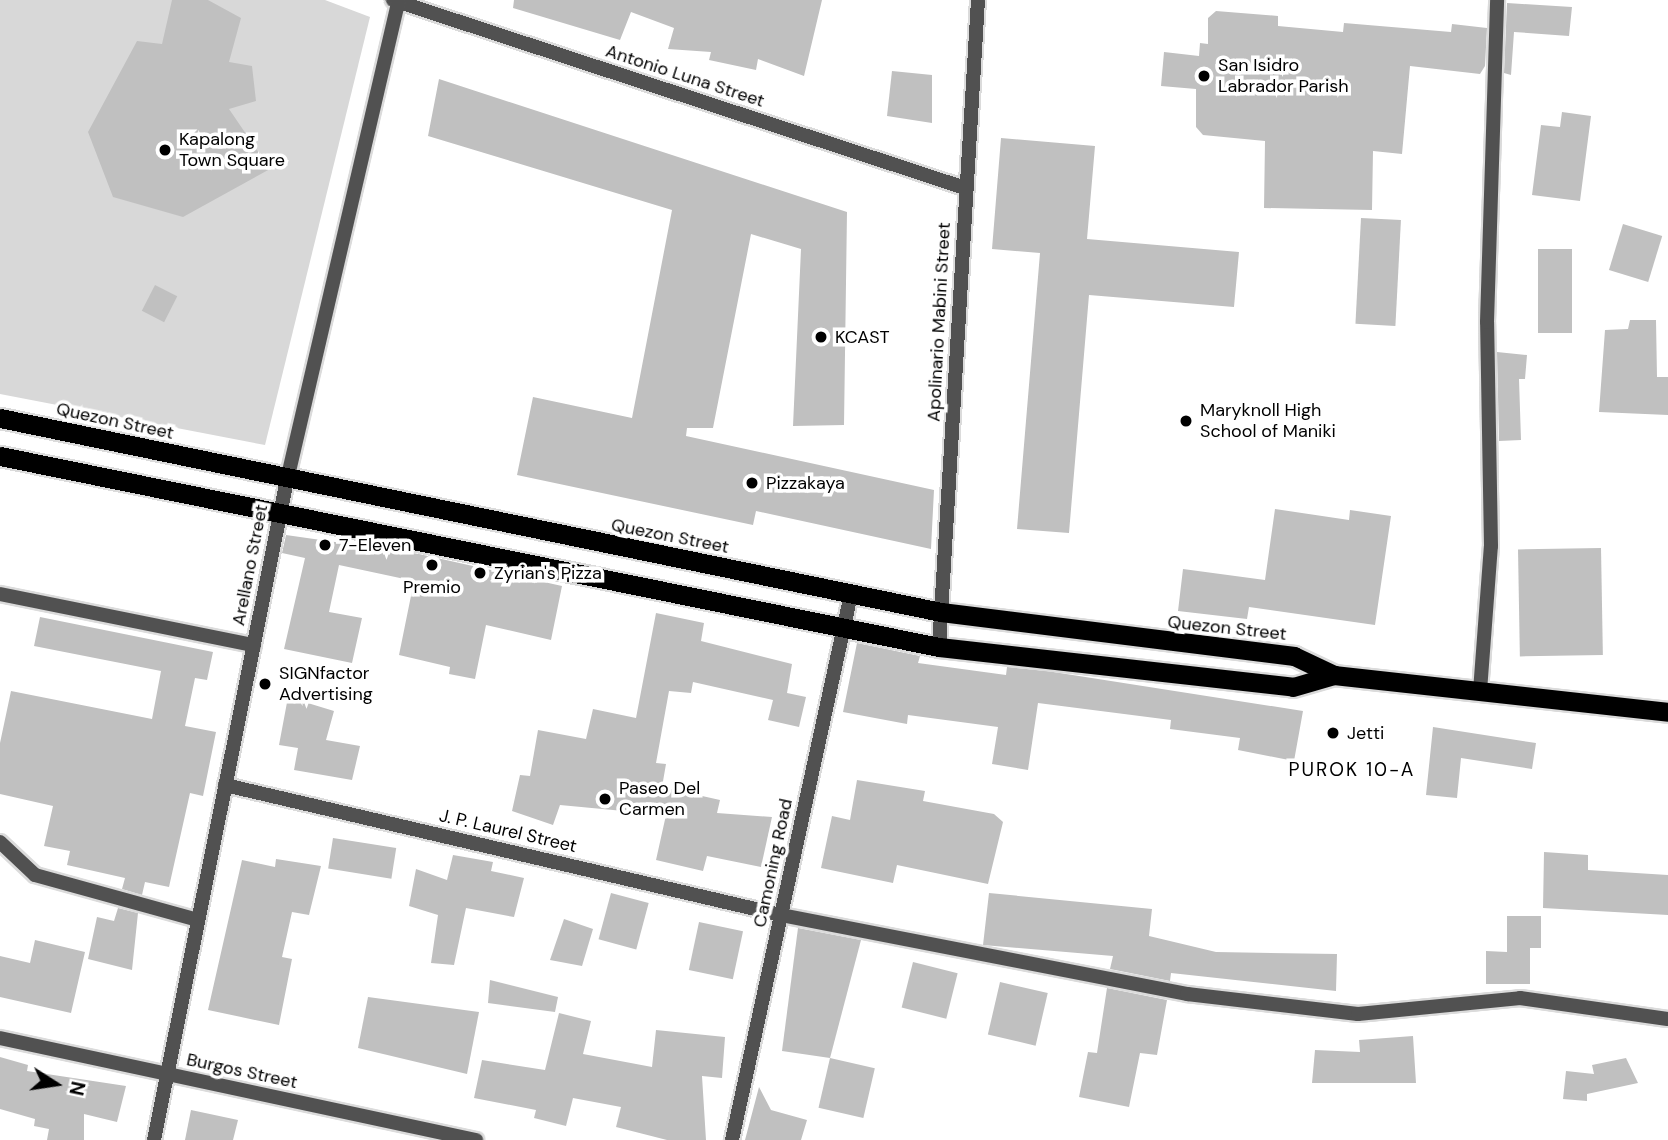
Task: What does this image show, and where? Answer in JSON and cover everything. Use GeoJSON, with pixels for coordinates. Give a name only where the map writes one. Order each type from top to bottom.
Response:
{"type":"FeatureCollection","features":[{"type":"Feature","properties":{"kind":"highway","name":"Quezon Street"},"geometry":{"type":"LineString","coordinates":[[0,418],[287,480],[941,612],[1294,656],[1334,675],[1668,712]]}},
{"type":"Feature","properties":{"kind":"highway","name":"Quezon Street"},"geometry":{"type":"LineString","coordinates":[[0,456],[280,516],[939,646],[1293,687],[1334,675]]}},
{"type":"Feature","properties":{"kind":"street","name":"Apolinario Mabini Street"},"geometry":{"type":"LineString","coordinates":[[939,646],[978,0]]}},
{"type":"Feature","properties":{"kind":"street"},"geometry":{"type":"LineString","coordinates":[[1480,691],[1490,546],[1487,322],[1497,0]]}},
{"type":"Feature","properties":{"kind":"street","name":"Antonio Luna Street"},"geometry":{"type":"LineString","coordinates":[[397,1],[965,188]]}},
{"type":"Feature","properties":{"kind":"street","name":"Arellano Street"},"geometry":{"type":"LineString","coordinates":[[153,1140],[287,480],[397,1]]}},
{"type":"Feature","properties":{"kind":"street"},"geometry":{"type":"LineString","coordinates":[[0,594],[254,645]]}},
{"type":"Feature","properties":{"kind":"street","name":"Camoning Road"},"geometry":{"type":"LineString","coordinates":[[732,1140],[851,594]]}},
{"type":"Feature","properties":{"kind":"street","name":"J. P. Laurel Street"},"geometry":{"type":"LineString","coordinates":[[225,785],[781,915],[1049,970],[1320,1010],[1387,1013],[1520,998],[1668,1019]]}},
{"type":"Feature","properties":{"kind":"street"},"geometry":{"type":"LineString","coordinates":[[0,842],[35,875],[198,920]]}},
{"type":"Feature","properties":{"kind":"street","name":"Burgos Street"},"geometry":{"type":"LineString","coordinates":[[0,1038],[476,1140]]}},
{"type":"Feature","properties":{"kind":"shaded area"},"geometry":{"type":"Polygon","coordinates":[[[0,0],[325,0],[370,17],[265,445],[0,394],[0,0]]]}},
{"type":"Feature","properties":{"kind":"building"},"geometry":{"type":"Polygon","coordinates":[[[172,0],[208,0],[241,18],[229,62],[252,66],[256,101],[229,109],[270,169],[183,217],[113,197],[88,132],[137,41],[162,44],[172,0]]]}},
{"type":"Feature","properties":{"kind":"building"},"geometry":{"type":"Polygon","coordinates":[[[514,0],[822,0],[804,76],[758,59],[756,70],[709,60],[711,52],[668,49],[674,28],[631,12],[620,40],[513,8],[514,0]]]}},
{"type":"Feature","properties":{"kind":"building"},"geometry":{"type":"Polygon","coordinates":[[[1507,3],[1572,7],[1569,36],[1514,32],[1511,75],[1504,73],[1507,3]]]}},
{"type":"Feature","properties":{"kind":"building"},"geometry":{"type":"Polygon","coordinates":[[[1216,11],[1278,16],[1278,26],[1343,32],[1344,23],[1451,32],[1452,24],[1487,28],[1485,66],[1480,74],[1410,66],[1402,154],[1373,151],[1372,210],[1264,208],[1265,141],[1203,135],[1196,127],[1196,89],[1161,86],[1164,52],[1199,56],[1200,43],[1208,44],[1208,18],[1216,11]]]}},
{"type":"Feature","properties":{"kind":"building"},"geometry":{"type":"Polygon","coordinates":[[[892,71],[932,75],[932,123],[887,116],[892,71]]]}},
{"type":"Feature","properties":{"kind":"building"},"geometry":{"type":"Polygon","coordinates":[[[439,79],[847,212],[844,425],[793,426],[801,249],[751,234],[713,428],[687,428],[686,436],[934,490],[931,549],[756,511],[753,525],[517,475],[533,397],[632,418],[672,210],[428,136],[439,79]]]}},
{"type":"Feature","properties":{"kind":"building"},"geometry":{"type":"Polygon","coordinates":[[[1562,112],[1591,116],[1580,201],[1532,195],[1541,125],[1560,127],[1562,112]]]}},
{"type":"Feature","properties":{"kind":"building"},"geometry":{"type":"Polygon","coordinates":[[[1001,138],[1095,146],[1087,239],[1239,252],[1234,307],[1089,295],[1069,533],[1017,529],[1040,253],[992,249],[1001,138]]]}},
{"type":"Feature","properties":{"kind":"building"},"geometry":{"type":"Polygon","coordinates":[[[1361,218],[1401,220],[1395,326],[1355,324],[1361,218]]]}},
{"type":"Feature","properties":{"kind":"building"},"geometry":{"type":"Polygon","coordinates":[[[1623,224],[1662,236],[1648,282],[1609,270],[1623,224]]]}},
{"type":"Feature","properties":{"kind":"building"},"geometry":{"type":"Polygon","coordinates":[[[1538,249],[1572,249],[1572,333],[1538,333],[1538,249]]]}},
{"type":"Feature","properties":{"kind":"building"},"geometry":{"type":"Polygon","coordinates":[[[155,285],[177,296],[164,322],[142,311],[155,285]]]}},
{"type":"Feature","properties":{"kind":"building"},"geometry":{"type":"Polygon","coordinates":[[[1630,320],[1656,320],[1657,377],[1668,377],[1668,415],[1599,412],[1605,330],[1628,329],[1630,320]]]}},
{"type":"Feature","properties":{"kind":"building"},"geometry":{"type":"Polygon","coordinates":[[[1497,352],[1527,355],[1525,379],[1519,379],[1521,440],[1499,441],[1497,352]]]}},
{"type":"Feature","properties":{"kind":"building"},"geometry":{"type":"Polygon","coordinates":[[[1275,509],[1349,520],[1350,510],[1391,516],[1375,625],[1249,607],[1247,619],[1178,611],[1183,569],[1265,580],[1275,509]]]}},
{"type":"Feature","properties":{"kind":"building"},"geometry":{"type":"Polygon","coordinates":[[[286,535],[419,554],[562,586],[551,640],[486,625],[475,679],[449,674],[450,667],[399,655],[414,581],[339,565],[329,612],[362,618],[352,663],[284,649],[305,558],[282,553],[286,535]]]}},
{"type":"Feature","properties":{"kind":"building"},"geometry":{"type":"Polygon","coordinates":[[[1601,548],[1603,655],[1520,656],[1518,549],[1601,548]]]}},
{"type":"Feature","properties":{"kind":"building"},"geometry":{"type":"Polygon","coordinates":[[[656,613],[704,623],[701,641],[792,664],[787,693],[806,697],[799,727],[768,720],[773,700],[693,682],[691,693],[669,691],[656,763],[666,764],[662,787],[720,800],[717,813],[772,817],[761,867],[707,856],[703,871],[656,860],[666,815],[560,805],[553,825],[512,811],[520,775],[530,776],[538,730],[586,739],[593,709],[636,718],[656,613]]]}},
{"type":"Feature","properties":{"kind":"building"},"geometry":{"type":"Polygon","coordinates":[[[40,617],[213,652],[207,680],[195,678],[185,726],[216,732],[203,796],[190,793],[169,887],[145,882],[142,895],[122,889],[125,878],[67,865],[70,851],[44,846],[53,806],[0,794],[0,743],[11,691],[152,719],[161,671],[34,646],[40,617]]]}},
{"type":"Feature","properties":{"kind":"building"},"geometry":{"type":"Polygon","coordinates":[[[857,643],[920,656],[918,663],[1006,675],[1007,667],[1047,671],[1303,711],[1294,761],[1238,750],[1240,738],[1170,729],[1171,720],[1038,703],[1028,770],[992,764],[998,727],[908,715],[907,724],[843,712],[857,643]]]}},
{"type":"Feature","properties":{"kind":"building"},"geometry":{"type":"Polygon","coordinates":[[[288,697],[334,711],[326,740],[360,746],[352,780],[294,770],[298,748],[279,745],[288,697]]]}},
{"type":"Feature","properties":{"kind":"building"},"geometry":{"type":"Polygon","coordinates":[[[1433,727],[1536,743],[1532,769],[1461,758],[1457,798],[1426,795],[1433,727]]]}},
{"type":"Feature","properties":{"kind":"building"},"geometry":{"type":"Polygon","coordinates":[[[857,780],[925,791],[923,801],[994,814],[1003,822],[988,884],[897,865],[893,883],[821,868],[832,816],[850,820],[857,780]]]}},
{"type":"Feature","properties":{"kind":"building"},"geometry":{"type":"Polygon","coordinates":[[[333,838],[396,848],[391,879],[328,869],[333,838]]]}},
{"type":"Feature","properties":{"kind":"building"},"geometry":{"type":"Polygon","coordinates":[[[1544,852],[1588,855],[1588,870],[1668,875],[1668,915],[1543,908],[1544,852]]]}},
{"type":"Feature","properties":{"kind":"building"},"geometry":{"type":"Polygon","coordinates":[[[453,855],[493,862],[491,871],[524,878],[514,917],[466,908],[454,965],[431,963],[438,915],[409,906],[416,869],[447,880],[453,855]]]}},
{"type":"Feature","properties":{"kind":"building"},"geometry":{"type":"Polygon","coordinates":[[[276,859],[321,866],[309,915],[292,912],[282,957],[292,959],[279,1025],[208,1010],[242,860],[275,867],[276,859]]]}},
{"type":"Feature","properties":{"kind":"building"},"geometry":{"type":"Polygon","coordinates":[[[611,893],[649,903],[636,949],[599,939],[611,893]]]}},
{"type":"Feature","properties":{"kind":"building"},"geometry":{"type":"Polygon","coordinates":[[[989,893],[1152,909],[1149,936],[1216,952],[1337,954],[1336,991],[1171,973],[1170,981],[1110,969],[1113,956],[983,945],[989,893]]]}},
{"type":"Feature","properties":{"kind":"building"},"geometry":{"type":"Polygon","coordinates":[[[118,908],[138,913],[132,970],[88,959],[97,917],[114,921],[118,908]]]}},
{"type":"Feature","properties":{"kind":"building"},"geometry":{"type":"Polygon","coordinates":[[[1507,916],[1541,916],[1541,948],[1530,948],[1530,984],[1486,984],[1486,951],[1507,952],[1507,916]]]}},
{"type":"Feature","properties":{"kind":"building"},"geometry":{"type":"Polygon","coordinates":[[[564,919],[593,929],[582,966],[550,960],[564,919]]]}},
{"type":"Feature","properties":{"kind":"building"},"geometry":{"type":"Polygon","coordinates":[[[699,922],[743,931],[733,979],[689,970],[699,922]]]}},
{"type":"Feature","properties":{"kind":"building"},"geometry":{"type":"Polygon","coordinates":[[[798,928],[861,940],[830,1058],[782,1051],[798,928]]]}},
{"type":"Feature","properties":{"kind":"building"},"geometry":{"type":"Polygon","coordinates":[[[35,940],[85,952],[71,1013],[0,997],[0,956],[30,963],[35,940]]]}},
{"type":"Feature","properties":{"kind":"building"},"geometry":{"type":"Polygon","coordinates":[[[913,962],[958,973],[946,1019],[902,1008],[913,962]]]}},
{"type":"Feature","properties":{"kind":"building"},"geometry":{"type":"Polygon","coordinates":[[[490,980],[558,997],[555,1012],[488,1003],[490,980]]]}},
{"type":"Feature","properties":{"kind":"building"},"geometry":{"type":"Polygon","coordinates":[[[1000,982],[1048,993],[1036,1046],[988,1035],[1000,982]]]}},
{"type":"Feature","properties":{"kind":"building"},"geometry":{"type":"Polygon","coordinates":[[[1107,988],[1167,1000],[1157,1055],[1140,1053],[1129,1107],[1079,1097],[1088,1052],[1097,1053],[1107,988]]]}},
{"type":"Feature","properties":{"kind":"building"},"geometry":{"type":"Polygon","coordinates":[[[368,997],[479,1012],[467,1074],[358,1048],[368,997]]]}},
{"type":"Feature","properties":{"kind":"building"},"geometry":{"type":"Polygon","coordinates":[[[559,1013],[591,1021],[583,1054],[652,1067],[656,1030],[725,1037],[722,1078],[702,1076],[706,1140],[667,1140],[616,1127],[621,1107],[573,1098],[566,1126],[534,1118],[536,1110],[474,1098],[482,1060],[545,1070],[559,1013]]]}},
{"type":"Feature","properties":{"kind":"building"},"geometry":{"type":"Polygon","coordinates":[[[1413,1036],[1416,1083],[1312,1083],[1315,1050],[1360,1052],[1359,1040],[1413,1036]]]}},
{"type":"Feature","properties":{"kind":"building"},"geometry":{"type":"Polygon","coordinates":[[[0,1057],[28,1065],[27,1071],[126,1086],[117,1122],[84,1114],[84,1140],[47,1140],[49,1129],[34,1126],[35,1119],[0,1109],[0,1057]]]}},
{"type":"Feature","properties":{"kind":"building"},"geometry":{"type":"Polygon","coordinates":[[[830,1058],[875,1068],[863,1118],[819,1108],[830,1058]]]}},
{"type":"Feature","properties":{"kind":"building"},"geometry":{"type":"Polygon","coordinates":[[[1626,1058],[1638,1083],[1587,1094],[1587,1101],[1563,1099],[1566,1071],[1594,1074],[1592,1065],[1626,1058]]]}},
{"type":"Feature","properties":{"kind":"building"},"geometry":{"type":"Polygon","coordinates":[[[759,1087],[771,1110],[807,1120],[801,1140],[745,1140],[759,1087]]]}},
{"type":"Feature","properties":{"kind":"building"},"geometry":{"type":"Polygon","coordinates":[[[191,1110],[238,1120],[233,1140],[185,1140],[191,1110]]]}},
{"type":"Feature","properties":{"kind":"place","name":"San Isidro Labrador Parish"},"geometry":{"type":"Point","coordinates":[1204,76]}},
{"type":"Feature","properties":{"kind":"place","name":"Kapalong Town Square"},"geometry":{"type":"Point","coordinates":[165,150]}},
{"type":"Feature","properties":{"kind":"place","name":"KCAST"},"geometry":{"type":"Point","coordinates":[821,337]}},
{"type":"Feature","properties":{"kind":"place","name":"Maryknoll High School of Maniki"},"geometry":{"type":"Point","coordinates":[1186,421]}},
{"type":"Feature","properties":{"kind":"place","name":"Pizzakaya"},"geometry":{"type":"Point","coordinates":[752,483]}},
{"type":"Feature","properties":{"kind":"place","name":"7-Eleven"},"geometry":{"type":"Point","coordinates":[325,545]}},
{"type":"Feature","properties":{"kind":"place","name":"Premio"},"geometry":{"type":"Point","coordinates":[432,565]}},
{"type":"Feature","properties":{"kind":"place","name":"Zyrian's Pizza"},"geometry":{"type":"Point","coordinates":[480,573]}},
{"type":"Feature","properties":{"kind":"place","name":"SIGNfactor Advertising"},"geometry":{"type":"Point","coordinates":[265,684]}},
{"type":"Feature","properties":{"kind":"place","name":"Jetti"},"geometry":{"type":"Point","coordinates":[1333,733]}},
{"type":"Feature","properties":{"kind":"place","name":"Paseo Del Carmen"},"geometry":{"type":"Point","coordinates":[605,799]}},
{"type":"Feature","properties":{"kind":"district","name":"PUROK 10-A"},"geometry":{"type":"Point","coordinates":[1352,770]}}]}
